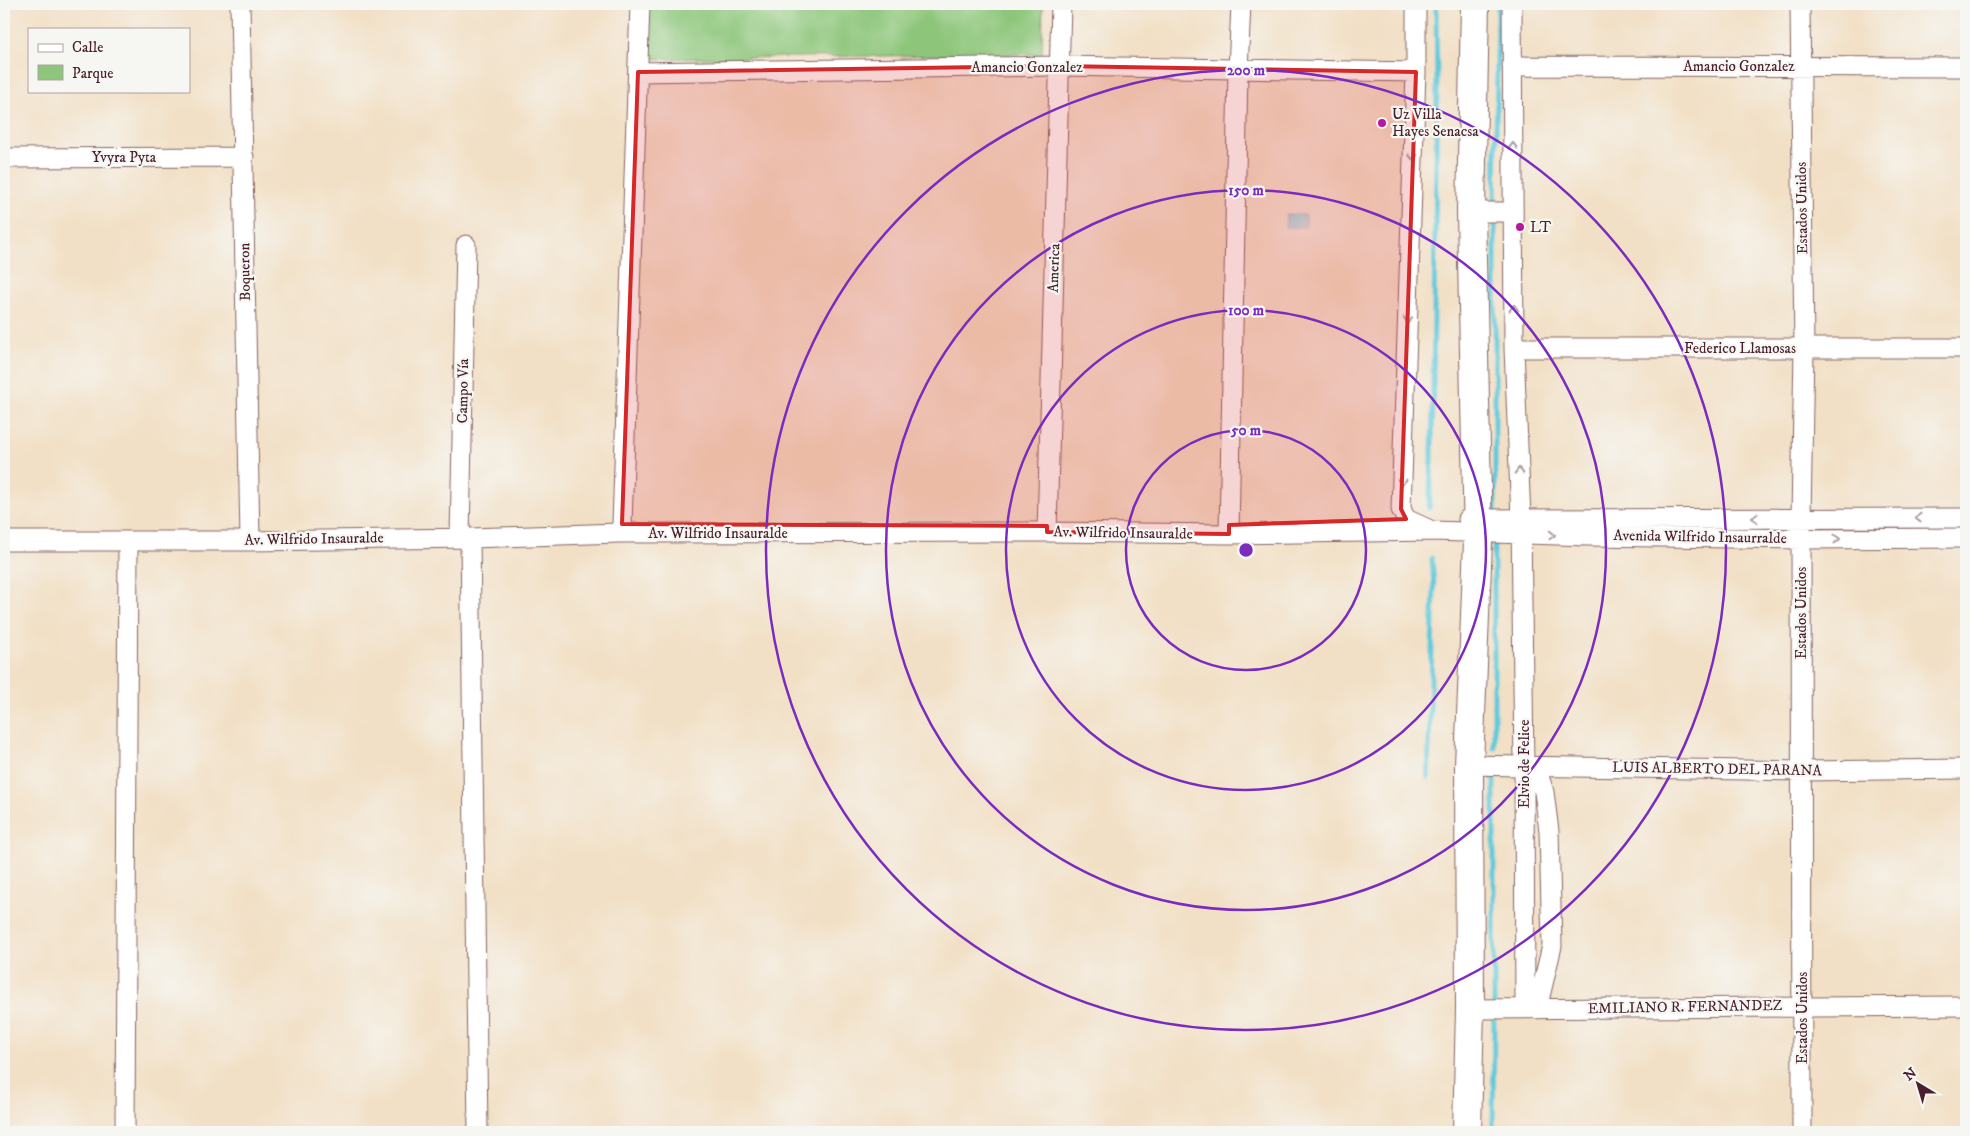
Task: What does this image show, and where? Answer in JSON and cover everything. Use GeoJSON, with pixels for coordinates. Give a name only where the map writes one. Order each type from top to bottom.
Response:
{"type":"FeatureCollection","features":[{"type":"Feature","properties":{"kind":"highway"},"geometry":{"type":"LineString","coordinates":[[1459,4],[1471,526],[1469,765],[1470,1009],[1466,1132]]}},
{"type":"Feature","properties":{"kind":"highway"},"geometry":{"type":"LineString","coordinates":[[1452,1132],[1471,526],[1494,212],[1475,4]]}},
{"type":"Feature","properties":{"kind":"street","name":"Boqueron"},"geometry":{"type":"LineString","coordinates":[[240,4],[250,536]]}},
{"type":"Feature","properties":{"kind":"street"},"geometry":{"type":"LineString","coordinates":[[620,528],[640,4]]}},
{"type":"Feature","properties":{"kind":"street","name":"America"},"geometry":{"type":"LineString","coordinates":[[1047,529],[1061,4]]}},
{"type":"Feature","properties":{"kind":"street"},"geometry":{"type":"LineString","coordinates":[[1241,4],[1229,529],[1406,519],[1471,526]]}},
{"type":"Feature","properties":{"kind":"street"},"geometry":{"type":"LineString","coordinates":[[1416,4],[1416,72],[1401,509],[1406,519],[1433,531]]}},
{"type":"Feature","properties":{"kind":"street","name":"Elvio de Felice"},"geometry":{"type":"LineString","coordinates":[[1512,4],[1512,66],[1494,212],[1514,348],[1530,767],[1531,1009]]}},
{"type":"Feature","properties":{"kind":"street","name":"Estados Unidos"},"geometry":{"type":"LineString","coordinates":[[1800,4],[1804,348],[1801,518],[1802,1132]]}},
{"type":"Feature","properties":{"kind":"street","name":"Amancio Gonzalez"},"geometry":{"type":"LineString","coordinates":[[638,72],[1059,66],[1416,72]]}},
{"type":"Feature","properties":{"kind":"street","name":"Amancio Gonzalez"},"geometry":{"type":"LineString","coordinates":[[1512,66],[1966,66]]}},
{"type":"Feature","properties":{"kind":"street","name":"Yvyra Pyta"},"geometry":{"type":"LineString","coordinates":[[4,158],[244,156]]}},
{"type":"Feature","properties":{"kind":"street","name":"Campo Vía"},"geometry":{"type":"LineString","coordinates":[[466,245],[464,535],[478,1132]]}},
{"type":"Feature","properties":{"kind":"street","name":"Federico Llamosas"},"geometry":{"type":"LineString","coordinates":[[1514,348],[1966,348]]}},
{"type":"Feature","properties":{"kind":"street","name":"Avenida Wilfrido Insaurralde"},"geometry":{"type":"LineString","coordinates":[[1521,526],[1550,519],[1966,518]]}},
{"type":"Feature","properties":{"kind":"street","name":"Avenida Wilfrido Insaurralde"},"geometry":{"type":"LineString","coordinates":[[1433,531],[1471,526],[1521,526],[1801,539],[1966,538]]}},
{"type":"Feature","properties":{"kind":"street","name":"Av. Wilfrido Insauralde"},"geometry":{"type":"LineString","coordinates":[[4,541],[128,541],[250,536],[464,535],[620,528],[1433,531]]}},
{"type":"Feature","properties":{"kind":"street"},"geometry":{"type":"LineString","coordinates":[[4,530],[250,536]]}},
{"type":"Feature","properties":{"kind":"street"},"geometry":{"type":"LineString","coordinates":[[125,1132],[128,541]]}},
{"type":"Feature","properties":{"kind":"street","name":"LUIS ALBERTO DEL PARANA"},"geometry":{"type":"LineString","coordinates":[[1469,765],[1802,771],[1966,769]]}},
{"type":"Feature","properties":{"kind":"street"},"geometry":{"type":"LineString","coordinates":[[1530,767],[1544,792],[1549,831],[1552,946],[1531,1009]]}},
{"type":"Feature","properties":{"kind":"street","name":"EMILIANO R. FERNANDEZ"},"geometry":{"type":"LineString","coordinates":[[1470,1009],[1966,1006]]}},
{"type":"Feature","properties":{"kind":"highlighted area"},"geometry":{"type":"Polygon","coordinates":[[[1059,66],[1416,72],[1401,509],[1406,519],[1229,525],[1229,534],[1047,532],[1047,526],[622,524],[638,72],[1059,66]]]}},
{"type":"Feature","properties":{"kind":"green space"},"geometry":{"type":"Polygon","coordinates":[[[645,4],[1043,4],[1042,54],[645,59],[645,4]]]}},
{"type":"Feature","properties":{"kind":"water"},"geometry":{"type":"Polygon","coordinates":[[[1286,214],[1306,215],[1306,227],[1285,227],[1286,214]]]}},
{"type":"Feature","properties":{"kind":"waterway"},"geometry":{"type":"LineString","coordinates":[[1429,508],[1432,461],[1437,88],[1436,4]]}},
{"type":"Feature","properties":{"kind":"waterway"},"geometry":{"type":"LineString","coordinates":[[1495,208],[1498,4]]}},
{"type":"Feature","properties":{"kind":"waterway"},"geometry":{"type":"LineString","coordinates":[[1495,217],[1495,516]]}},
{"type":"Feature","properties":{"kind":"waterway"},"geometry":{"type":"LineString","coordinates":[[1494,545],[1494,748]]}},
{"type":"Feature","properties":{"kind":"waterway"},"geometry":{"type":"LineString","coordinates":[[1428,778],[1434,587],[1432,558]]}},
{"type":"Feature","properties":{"kind":"waterway"},"geometry":{"type":"LineString","coordinates":[[1494,775],[1494,1004]]}},
{"type":"Feature","properties":{"kind":"waterway"},"geometry":{"type":"LineString","coordinates":[[1493,1132],[1494,1013]]}},
{"type":"Feature","properties":{"kind":"place","name":"Uz Villa Hayes Senacsa"},"geometry":{"type":"Point","coordinates":[1382,123]}},
{"type":"Feature","properties":{"kind":"place","name":"LT"},"geometry":{"type":"Point","coordinates":[1520,227]}}]}
